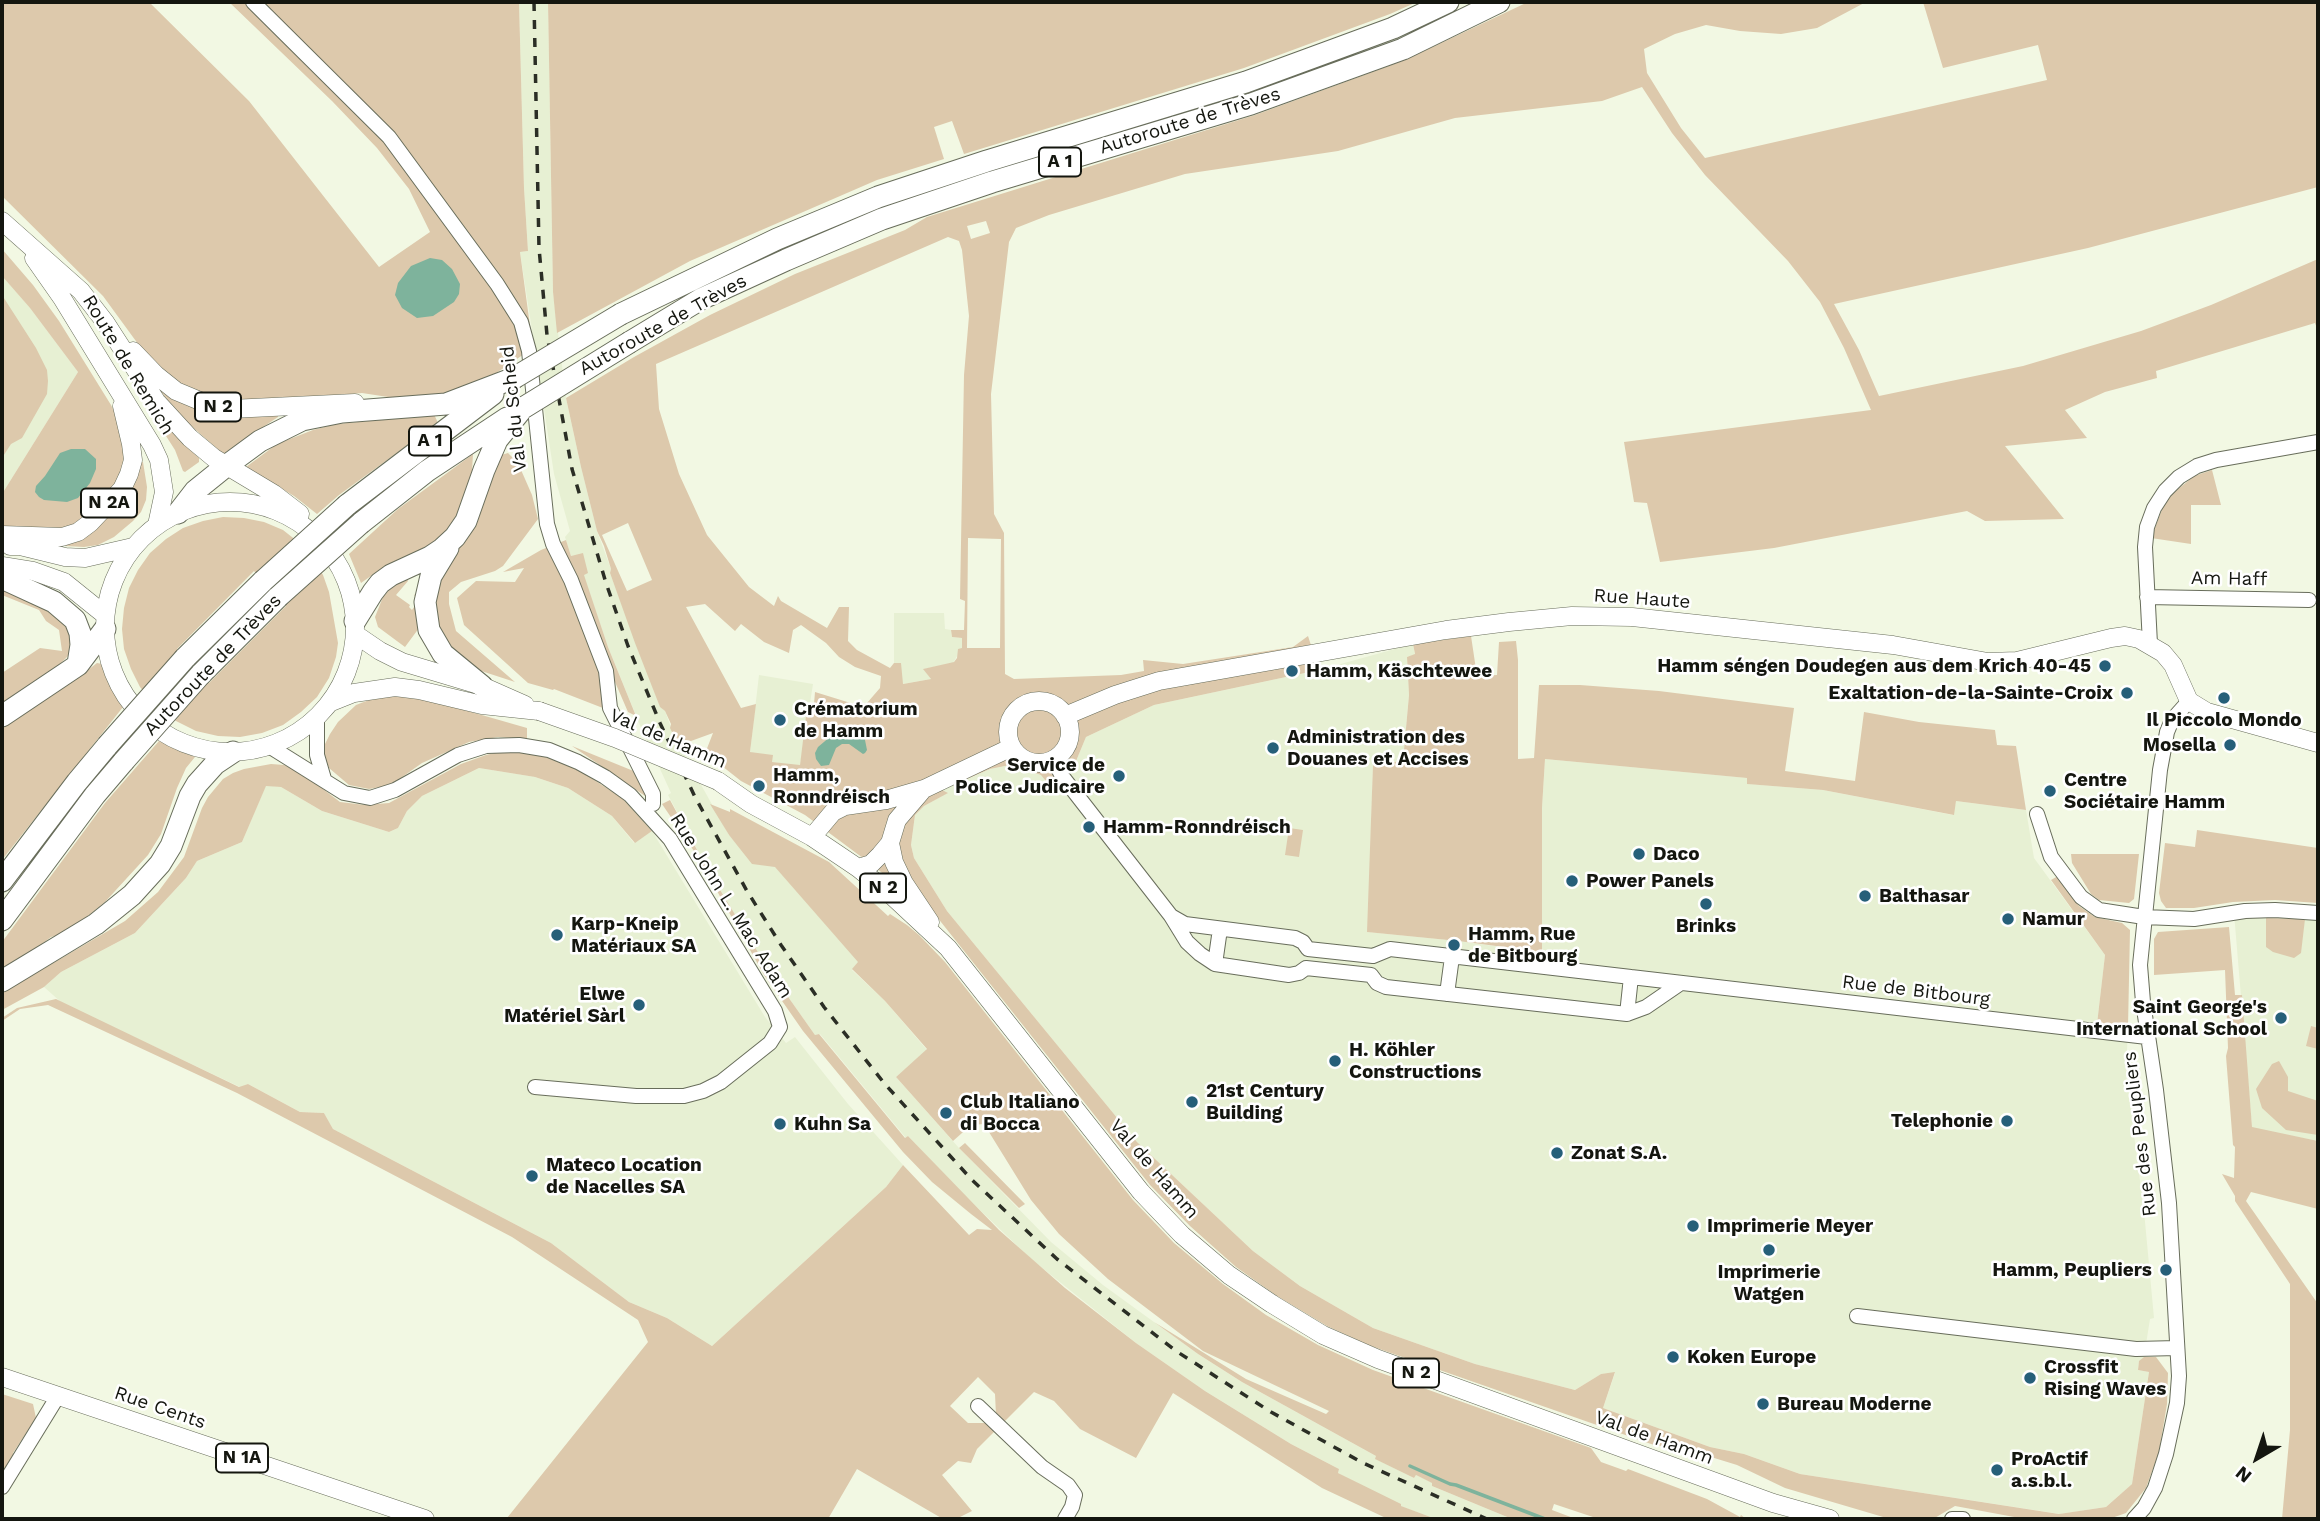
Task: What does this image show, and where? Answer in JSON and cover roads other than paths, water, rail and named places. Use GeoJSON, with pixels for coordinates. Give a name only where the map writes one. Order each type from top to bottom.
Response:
{"type":"FeatureCollection","features":[{"type":"Feature","properties":{"kind":"highway","name":"Autoroute de Trèves"},"geometry":{"type":"LineString","coordinates":[[2,881],[107,746],[185,658],[263,581],[347,505],[514,378],[621,314],[777,239],[878,197],[1246,82],[1393,28],[1448,2]]}},
{"type":"Feature","properties":{"kind":"highway","name":"Autoroute de Trèves"},"geometry":{"type":"LineString","coordinates":[[2,920],[87,805],[124,761],[201,674],[278,597],[361,523],[427,471],[629,342],[701,299],[882,219],[992,182],[1251,104],[1402,49],[1499,2]]}},
{"type":"Feature","properties":{"kind":"highway","name":"N 2"},"geometry":{"type":"LineString","coordinates":[[177,513],[195,491],[226,466],[260,441],[302,420],[342,412],[446,404],[514,378]]}},
{"type":"Feature","properties":{"kind":"highway","name":"A 1"},"geometry":{"type":"LineString","coordinates":[[482,686],[443,654],[429,630],[425,602],[431,576],[466,521],[497,440],[523,408]]}},
{"type":"Feature","properties":{"kind":"highway","name":"A 1"},"geometry":{"type":"LineString","coordinates":[[355,628],[380,583],[430,557],[455,537]]}},
{"type":"Feature","properties":{"kind":"highway"},"geometry":{"type":"LineString","coordinates":[[2,578],[54,601],[75,620],[81,645],[78,665]]}},
{"type":"Feature","properties":{"kind":"highway"},"geometry":{"type":"LineString","coordinates":[[2,716],[78,665],[105,622]]}},
{"type":"Feature","properties":{"kind":"highway"},"geometry":{"type":"LineString","coordinates":[[2,981],[96,924],[132,895],[160,864],[171,846],[197,784],[215,764],[233,752]]}},
{"type":"Feature","properties":{"kind":"main road","name":"Route de Remich"},"geometry":{"type":"LineString","coordinates":[[2,221],[81,291],[105,322],[156,401],[190,438],[226,466],[294,508],[313,527],[328,550]]}},
{"type":"Feature","properties":{"kind":"main road","name":"Route de Remich"},"geometry":{"type":"LineString","coordinates":[[21,239],[62,298],[152,445],[159,460],[164,492],[157,525]]}},
{"type":"Feature","properties":{"kind":"main road","name":"N 2"},"geometry":{"type":"LineString","coordinates":[[81,291],[107,314],[131,349],[156,376],[176,391],[212,407],[231,409],[347,402],[401,407]]}},
{"type":"Feature","properties":{"kind":"main road","name":"N 2A"},"geometry":{"type":"LineString","coordinates":[[2,535],[62,537],[78,532],[122,489],[133,460],[119,393]]}},
{"type":"Feature","properties":{"kind":"main road"},"geometry":{"type":"LineString","coordinates":[[218,502],[259,505],[279,512],[314,534],[328,550],[347,583],[355,628],[347,671],[323,710],[303,729],[269,746],[233,752],[211,750],[170,736],[144,717],[123,691],[113,671],[107,650],[105,622],[114,579],[133,547],[157,525],[177,513],[218,502]]}},
{"type":"Feature","properties":{"kind":"main road"},"geometry":{"type":"LineString","coordinates":[[2,546],[20,546],[65,557],[85,558],[133,547]]}},
{"type":"Feature","properties":{"kind":"main road"},"geometry":{"type":"LineString","coordinates":[[2,566],[33,571],[64,582],[105,622]]}},
{"type":"Feature","properties":{"kind":"main road","name":"Rue Haute"},"geometry":{"type":"LineString","coordinates":[[1065,716],[1115,695],[1159,681],[1446,630],[1572,616],[1632,617],[1832,637],[1988,662],[2017,661],[2111,638],[2132,637],[2150,644]]}},
{"type":"Feature","properties":{"kind":"main road","name":"Val de Hamm"},"geometry":{"type":"LineString","coordinates":[[355,628],[380,651],[402,662],[482,686],[718,781],[751,804],[813,837],[858,868],[948,948],[1140,1192],[1182,1235],[1229,1275],[1323,1335],[1378,1359],[1770,1511],[1830,1519]]}},
{"type":"Feature","properties":{"kind":"main road"},"geometry":{"type":"LineString","coordinates":[[2150,644],[2163,653],[2173,665],[2189,701],[2207,712],[2318,743]]}},
{"type":"Feature","properties":{"kind":"main road","name":"Val de Hamm"},"geometry":{"type":"LineString","coordinates":[[323,710],[354,693],[395,687],[482,705],[539,711]]}},
{"type":"Feature","properties":{"kind":"main road"},"geometry":{"type":"LineString","coordinates":[[1047,702],[1065,716],[1069,740],[1063,752],[1053,760],[1030,762],[1012,747],[1008,738],[1011,719],[1025,705],[1047,702]]}},
{"type":"Feature","properties":{"kind":"main road"},"geometry":{"type":"LineString","coordinates":[[813,837],[833,812],[845,806],[886,800],[923,789],[1012,747]]}},
{"type":"Feature","properties":{"kind":"main road"},"geometry":{"type":"LineString","coordinates":[[858,868],[872,864],[890,843],[897,820],[923,789]]}},
{"type":"Feature","properties":{"kind":"main road"},"geometry":{"type":"LineString","coordinates":[[890,843],[894,862],[904,883],[948,948]]}},
{"type":"Feature","properties":{"kind":"main road","name":"Rue Cents"},"geometry":{"type":"LineString","coordinates":[[2,1377],[425,1519]]}},
{"type":"Feature","properties":{"kind":"street","name":"Val du Scheid"},"geometry":{"type":"LineString","coordinates":[[253,2],[389,137],[490,274],[521,322],[529,351],[547,524],[606,671],[610,708],[653,794],[653,804]]}},
{"type":"Feature","properties":{"kind":"street"},"geometry":{"type":"LineString","coordinates":[[2150,644],[2145,547],[2147,527],[2154,508],[2165,491],[2179,477],[2197,466],[2216,460],[2318,442]]}},
{"type":"Feature","properties":{"kind":"street","name":"Am Haff"},"geometry":{"type":"LineString","coordinates":[[2147,597],[2309,600]]}},
{"type":"Feature","properties":{"kind":"street","name":"Rue des Peupliers"},"geometry":{"type":"LineString","coordinates":[[2134,1519],[2144,1508],[2155,1488],[2166,1454],[2177,1403],[2179,1376],[2169,1203],[2140,965],[2166,732],[2172,720],[2189,701]]}},
{"type":"Feature","properties":{"kind":"street"},"geometry":{"type":"LineString","coordinates":[[323,710],[317,755],[324,779]]}},
{"type":"Feature","properties":{"kind":"street","name":"Rue John L. Mac Adam"},"geometry":{"type":"LineString","coordinates":[[269,746],[344,793],[370,798],[395,790],[458,755],[486,746],[519,745],[549,750],[578,762],[631,795],[670,839],[775,1011],[780,1027],[770,1043],[721,1082],[684,1096],[636,1096],[535,1087]]}},
{"type":"Feature","properties":{"kind":"street"},"geometry":{"type":"LineString","coordinates":[[1053,760],[1062,776],[1171,916],[1187,942],[1200,954],[1215,964],[1289,975],[1306,968],[1371,975]]}},
{"type":"Feature","properties":{"kind":"street"},"geometry":{"type":"LineString","coordinates":[[2037,814],[2051,857],[2081,897],[2099,910],[2144,917],[2194,919],[2245,911],[2318,913]]}},
{"type":"Feature","properties":{"kind":"street","name":"Rue de Bitbourg"},"geometry":{"type":"LineString","coordinates":[[1171,916],[1185,923],[1295,938],[1303,942],[1308,949],[1373,956],[1390,949],[2147,1037]]}},
{"type":"Feature","properties":{"kind":"street"},"geometry":{"type":"LineString","coordinates":[[1215,964],[1220,929]]}},
{"type":"Feature","properties":{"kind":"street"},"geometry":{"type":"LineString","coordinates":[[1306,968],[1308,949]]}},
{"type":"Feature","properties":{"kind":"street"},"geometry":{"type":"LineString","coordinates":[[1339,972],[1341,953]]}},
{"type":"Feature","properties":{"kind":"street"},"geometry":{"type":"LineString","coordinates":[[1373,956],[1371,975],[1377,983],[1387,987],[1627,1014],[1646,1007],[1681,983]]}},
{"type":"Feature","properties":{"kind":"street"},"geometry":{"type":"LineString","coordinates":[[1447,994],[1452,957]]}},
{"type":"Feature","properties":{"kind":"street"},"geometry":{"type":"LineString","coordinates":[[1627,1014],[1631,977]]}},
{"type":"Feature","properties":{"kind":"street"},"geometry":{"type":"LineString","coordinates":[[1857,1316],[2136,1349],[2177,1348]]}},
{"type":"Feature","properties":{"kind":"street"},"geometry":{"type":"LineString","coordinates":[[2,1488],[58,1396]]}},
{"type":"Feature","properties":{"kind":"street"},"geometry":{"type":"LineString","coordinates":[[978,1406],[1042,1467],[1068,1485],[1075,1495],[1065,1519]]}},
{"type":"Feature","properties":{"kind":"street"},"geometry":{"type":"LineString","coordinates":[[1952,1519],[1963,1519]]}},
{"type":"Feature","properties":{"kind":"waterway"},"geometry":{"type":"LineString","coordinates":[[1410,1466],[1450,1484],[1545,1519]]}},
{"type":"Feature","properties":{"kind":"railway"},"geometry":{"type":"LineString","coordinates":[[534,2],[539,248],[547,335],[572,469],[628,646],[695,797],[747,891],[824,1007],[884,1083],[972,1180],[1057,1259],[1176,1351],[1271,1412],[1363,1463],[1487,1519]]}},
{"type":"Feature","properties":{"kind":"place","name":"Hamm séngen Doudegen aus dem Krich 40-45"},"geometry":{"type":"Point","coordinates":[2105,666]}},
{"type":"Feature","properties":{"kind":"place","name":"Hamm, Käschtewee"},"geometry":{"type":"Point","coordinates":[1292,671]}},
{"type":"Feature","properties":{"kind":"place","name":"Exaltation-de-la-Sainte-Croix"},"geometry":{"type":"Point","coordinates":[2127,693]}},
{"type":"Feature","properties":{"kind":"place","name":"Il Piccolo Mondo"},"geometry":{"type":"Point","coordinates":[2224,698]}},
{"type":"Feature","properties":{"kind":"place","name":"Crématorium de Hamm"},"geometry":{"type":"Point","coordinates":[780,720]}},
{"type":"Feature","properties":{"kind":"place","name":"Mosella"},"geometry":{"type":"Point","coordinates":[2230,745]}},
{"type":"Feature","properties":{"kind":"place","name":"Administration des Douanes et Accises"},"geometry":{"type":"Point","coordinates":[1273,748]}},
{"type":"Feature","properties":{"kind":"place","name":"Service de Police Judicaire"},"geometry":{"type":"Point","coordinates":[1119,776]}},
{"type":"Feature","properties":{"kind":"place","name":"Hamm, Ronndréisch"},"geometry":{"type":"Point","coordinates":[759,786]}},
{"type":"Feature","properties":{"kind":"place","name":"Centre Sociétaire Hamm"},"geometry":{"type":"Point","coordinates":[2050,791]}},
{"type":"Feature","properties":{"kind":"place","name":"Hamm-Ronndréisch"},"geometry":{"type":"Point","coordinates":[1089,827]}},
{"type":"Feature","properties":{"kind":"place","name":"Daco"},"geometry":{"type":"Point","coordinates":[1639,854]}},
{"type":"Feature","properties":{"kind":"place","name":"Power Panels"},"geometry":{"type":"Point","coordinates":[1572,881]}},
{"type":"Feature","properties":{"kind":"place","name":"Balthasar"},"geometry":{"type":"Point","coordinates":[1865,896]}},
{"type":"Feature","properties":{"kind":"place","name":"Brinks"},"geometry":{"type":"Point","coordinates":[1706,904]}},
{"type":"Feature","properties":{"kind":"place","name":"Namur"},"geometry":{"type":"Point","coordinates":[2008,919]}},
{"type":"Feature","properties":{"kind":"place","name":"Karp-Kneip Matériaux SA"},"geometry":{"type":"Point","coordinates":[557,935]}},
{"type":"Feature","properties":{"kind":"place","name":"Hamm, Rue de Bitbourg"},"geometry":{"type":"Point","coordinates":[1454,945]}},
{"type":"Feature","properties":{"kind":"place","name":"Elwe Matériel Sàrl"},"geometry":{"type":"Point","coordinates":[639,1005]}},
{"type":"Feature","properties":{"kind":"place","name":"Saint George's International School"},"geometry":{"type":"Point","coordinates":[2281,1018]}},
{"type":"Feature","properties":{"kind":"place","name":"H. Köhler Constructions"},"geometry":{"type":"Point","coordinates":[1335,1061]}},
{"type":"Feature","properties":{"kind":"place","name":"21st Century Building"},"geometry":{"type":"Point","coordinates":[1192,1102]}},
{"type":"Feature","properties":{"kind":"place","name":"Club Italiano di Bocca"},"geometry":{"type":"Point","coordinates":[946,1113]}},
{"type":"Feature","properties":{"kind":"place","name":"Telephonie"},"geometry":{"type":"Point","coordinates":[2007,1121]}},
{"type":"Feature","properties":{"kind":"place","name":"Kuhn Sa"},"geometry":{"type":"Point","coordinates":[780,1124]}},
{"type":"Feature","properties":{"kind":"place","name":"Zonat S.A."},"geometry":{"type":"Point","coordinates":[1557,1153]}},
{"type":"Feature","properties":{"kind":"place","name":"Mateco Location de Nacelles SA"},"geometry":{"type":"Point","coordinates":[532,1176]}},
{"type":"Feature","properties":{"kind":"place","name":"Imprimerie Meyer"},"geometry":{"type":"Point","coordinates":[1693,1226]}},
{"type":"Feature","properties":{"kind":"place","name":"Imprimerie Watgen"},"geometry":{"type":"Point","coordinates":[1769,1250]}},
{"type":"Feature","properties":{"kind":"place","name":"Hamm, Peupliers"},"geometry":{"type":"Point","coordinates":[2166,1270]}},
{"type":"Feature","properties":{"kind":"place","name":"Koken Europe"},"geometry":{"type":"Point","coordinates":[1673,1357]}},
{"type":"Feature","properties":{"kind":"place","name":"Crossfit Rising Waves"},"geometry":{"type":"Point","coordinates":[2030,1378]}},
{"type":"Feature","properties":{"kind":"place","name":"Bureau Moderne"},"geometry":{"type":"Point","coordinates":[1763,1404]}},
{"type":"Feature","properties":{"kind":"place","name":"ProActif a.s.b.l."},"geometry":{"type":"Point","coordinates":[1997,1470]}}]}
